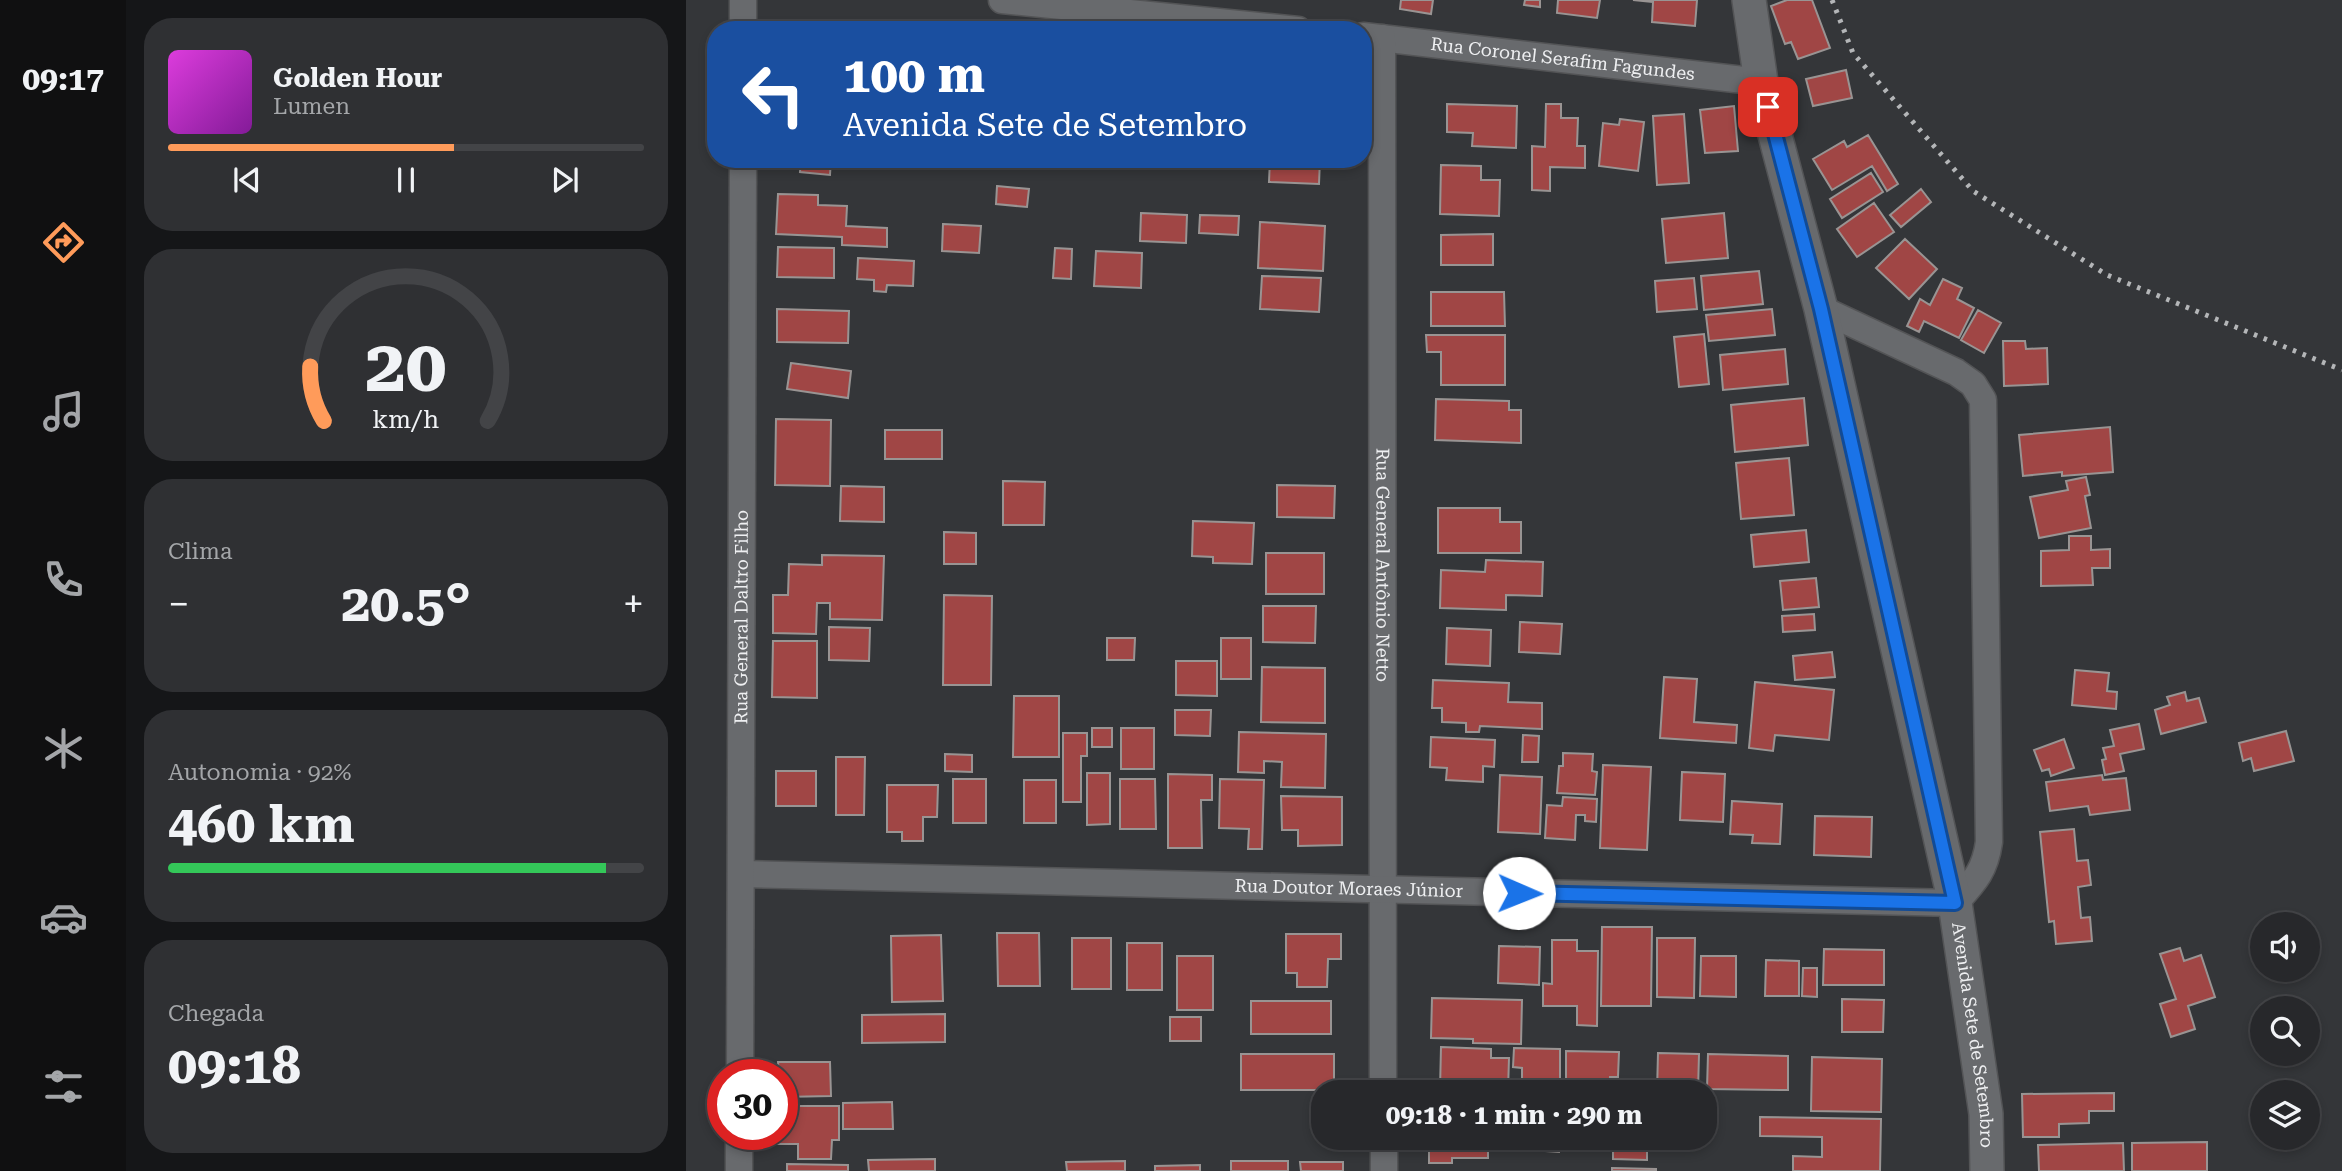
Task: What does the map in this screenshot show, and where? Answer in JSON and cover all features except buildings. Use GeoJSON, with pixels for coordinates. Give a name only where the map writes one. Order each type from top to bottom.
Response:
{"type":"FeatureCollection","features":[{"type":"Feature","properties":{"kind":"street"},"geometry":{"type":"LineString","coordinates":[[743,0],[743,21]]}},
{"type":"Feature","properties":{"kind":"street"},"geometry":{"type":"LineString","coordinates":[[1002,0],[1209,21]]}},
{"type":"Feature","properties":{"kind":"street","name":"Avenida Sete de Setembro"},"geometry":{"type":"LineString","coordinates":[[1749,0],[1761,82],[1821,309],[1955,903],[1986,1114],[1987,1171]]}},
{"type":"Feature","properties":{"kind":"street","name":"Rua Coronel Serafim Fagundes"},"geometry":{"type":"LineString","coordinates":[[1372,37],[1761,82]]}},
{"type":"Feature","properties":{"kind":"street","name":"Rua General Antônio Netto"},"geometry":{"type":"LineString","coordinates":[[1372,37],[1383,1080]]}},
{"type":"Feature","properties":{"kind":"street","name":"Rua General Daltro Filho"},"geometry":{"type":"LineString","coordinates":[[740,1059],[743,168]]}},
{"type":"Feature","properties":{"kind":"street"},"geometry":{"type":"LineString","coordinates":[[1821,309],[1956,372],[1973,384],[1983,400],[1989,842],[1986,861],[1978,878],[1955,903]]}},
{"type":"Feature","properties":{"kind":"street","name":"Rua Doutor Moraes Júnior"},"geometry":{"type":"LineString","coordinates":[[742,874],[1955,903]]}},
{"type":"Feature","properties":{"kind":"street"},"geometry":{"type":"LineString","coordinates":[[739,1150],[739,1171]]}},
{"type":"Feature","properties":{"kind":"street"},"geometry":{"type":"LineString","coordinates":[[1384,1150],[1384,1171]]}},
{"type":"Feature","properties":{"kind":"railway"},"geometry":{"type":"LineString","coordinates":[[1832,0],[1853,53],[1973,191],[2107,275],[2342,370]]}},
{"type":"Feature","properties":{"kind":"route"},"geometry":{"type":"LineString","coordinates":[[1519,893],[1955,903],[1821,309],[1768,107]]}}]}
